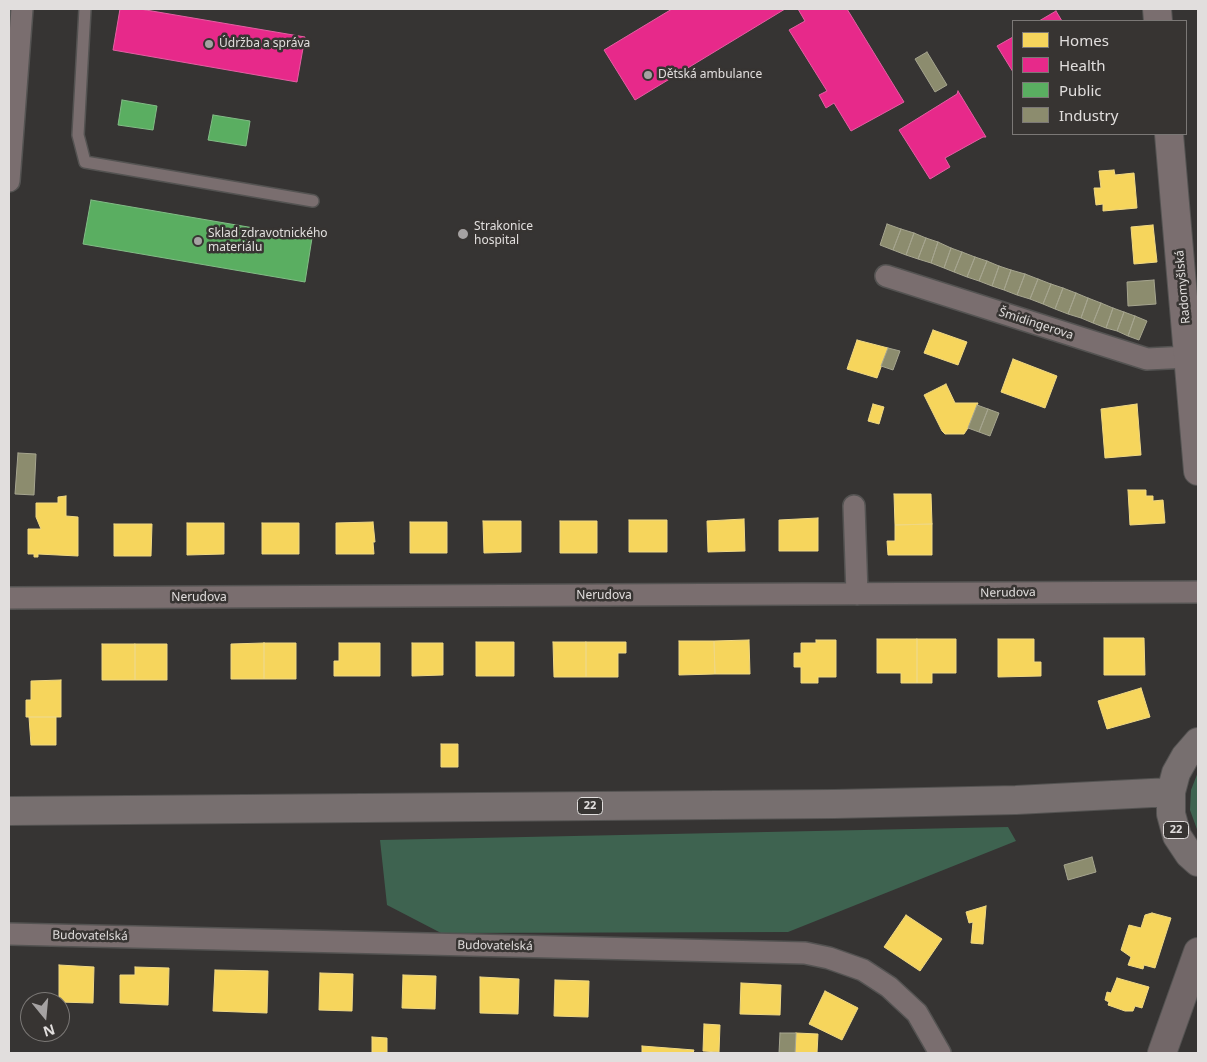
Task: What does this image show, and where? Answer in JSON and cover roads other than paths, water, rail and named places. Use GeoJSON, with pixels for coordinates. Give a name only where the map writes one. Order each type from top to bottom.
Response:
{"type":"FeatureCollection","features":[{"type":"Feature","properties":{"kind":"main road","name":"22"},"geometry":{"type":"LineString","coordinates":[[1198,742],[1185,757],[1176,773],[1171,792],[1171,814],[1177,836],[1198,862]]}},
{"type":"Feature","properties":{"kind":"main road","name":"22"},"geometry":{"type":"LineString","coordinates":[[9,811],[834,804],[1016,800],[1171,792]]}},
{"type":"Feature","properties":{"kind":"main road"},"geometry":{"type":"LineString","coordinates":[[1162,1053],[1198,952]]}},
{"type":"Feature","properties":{"kind":"street"},"geometry":{"type":"LineString","coordinates":[[9,181],[17,14]]}},
{"type":"Feature","properties":{"kind":"street","name":"Radomyšlská"},"geometry":{"type":"LineString","coordinates":[[1169,135],[1189,357],[1195,392],[1198,471]]}},
{"type":"Feature","properties":{"kind":"street","name":"Šmidingerova"},"geometry":{"type":"LineString","coordinates":[[886,276],[1147,359],[1189,357]]}},
{"type":"Feature","properties":{"kind":"street"},"geometry":{"type":"LineString","coordinates":[[854,506],[857,594]]}},
{"type":"Feature","properties":{"kind":"street","name":"Nerudova"},"geometry":{"type":"LineString","coordinates":[[9,598],[1198,592]]}},
{"type":"Feature","properties":{"kind":"street","name":"Budovatelská"},"geometry":{"type":"LineString","coordinates":[[9,934],[805,954],[829,958],[862,970],[889,987],[917,1013],[940,1053]]}},
{"type":"Feature","properties":{"kind":"lane"},"geometry":{"type":"LineString","coordinates":[[85,9],[78,135],[86,162],[313,201]]}},
{"type":"Feature","properties":{"kind":"place","name":"Údržba a správa"},"geometry":{"type":"Point","coordinates":[209,44]}},
{"type":"Feature","properties":{"kind":"place","name":"Dětská ambulance"},"geometry":{"type":"Point","coordinates":[648,75]}},
{"type":"Feature","properties":{"kind":"place","name":"Strakonice hospital"},"geometry":{"type":"Point","coordinates":[463,234]}},
{"type":"Feature","properties":{"kind":"place","name":"Sklad zdravotnického materiálu"},"geometry":{"type":"Point","coordinates":[198,241]}}]}
